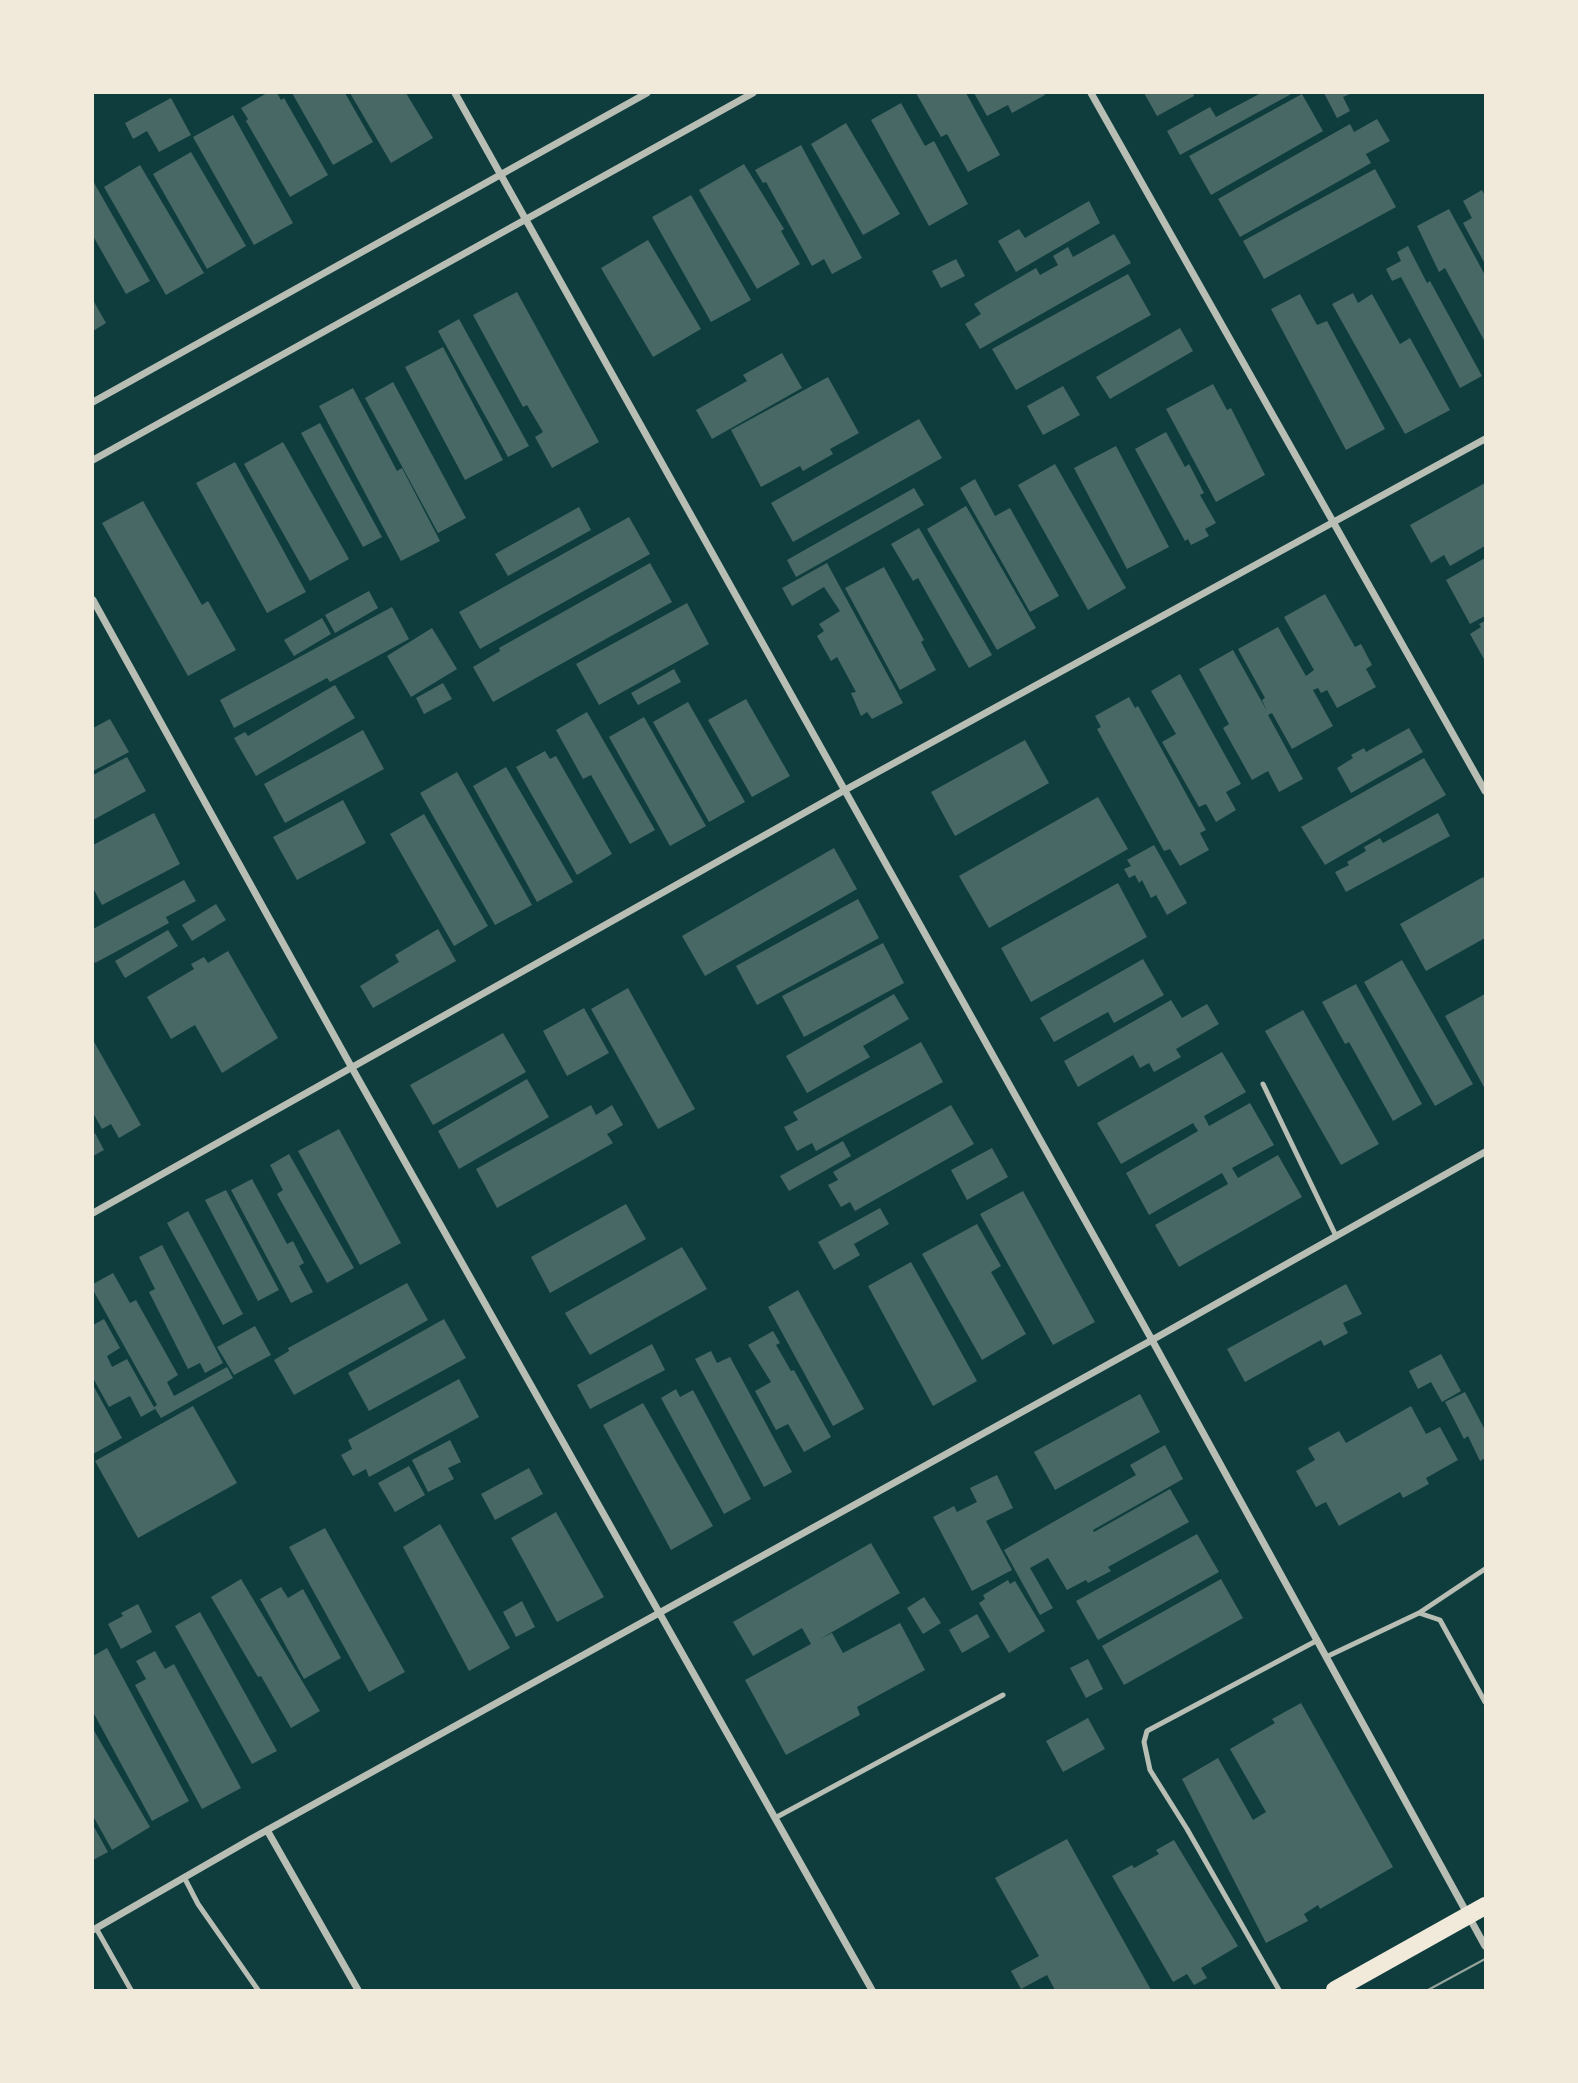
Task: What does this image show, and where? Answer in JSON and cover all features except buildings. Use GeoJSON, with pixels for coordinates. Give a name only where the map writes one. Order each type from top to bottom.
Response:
{"type":"FeatureCollection","features":[{"type":"Feature","properties":{"kind":"main road"},"geometry":{"type":"LineString","coordinates":[[1335,1990],[1485,1906]]}},
{"type":"Feature","properties":{"kind":"street"},"geometry":{"type":"LineString","coordinates":[[456,93],[1152,1340],[1485,1947]]}},
{"type":"Feature","properties":{"kind":"street"},"geometry":{"type":"LineString","coordinates":[[93,402],[647,93]]}},
{"type":"Feature","properties":{"kind":"street"},"geometry":{"type":"LineString","coordinates":[[93,460],[753,93]]}},
{"type":"Feature","properties":{"kind":"street"},"geometry":{"type":"LineString","coordinates":[[1091,93],[1485,790]]}},
{"type":"Feature","properties":{"kind":"street"},"geometry":{"type":"LineString","coordinates":[[93,1213],[845,790],[1485,439]]}},
{"type":"Feature","properties":{"kind":"street"},"geometry":{"type":"LineString","coordinates":[[93,600],[352,1068],[872,1990]]}},
{"type":"Feature","properties":{"kind":"street"},"geometry":{"type":"LineString","coordinates":[[95,1929],[267,1830],[1152,1340],[1485,1152]]}},
{"type":"Feature","properties":{"kind":"street"},"geometry":{"type":"LineString","coordinates":[[267,1830],[358,1990]]}},
{"type":"Feature","properties":{"kind":"lane"},"geometry":{"type":"LineString","coordinates":[[1263,1084],[1336,1236]]}},
{"type":"Feature","properties":{"kind":"lane"},"geometry":{"type":"LineString","coordinates":[[1326,1657],[1419,1614],[1485,1569]]}},
{"type":"Feature","properties":{"kind":"lane"},"geometry":{"type":"LineString","coordinates":[[1419,1614],[1440,1620],[1485,1702]]}},
{"type":"Feature","properties":{"kind":"lane"},"geometry":{"type":"LineString","coordinates":[[1279,1990],[1150,1770],[1144,1742],[1147,1731],[1316,1641]]}},
{"type":"Feature","properties":{"kind":"lane"},"geometry":{"type":"LineString","coordinates":[[775,1818],[1003,1695]]}},
{"type":"Feature","properties":{"kind":"lane"},"geometry":{"type":"LineString","coordinates":[[184,1877],[198,1904],[258,1990]]}},
{"type":"Feature","properties":{"kind":"lane"},"geometry":{"type":"LineString","coordinates":[[95,1929],[131,1990]]}},
{"type":"Feature","properties":{"kind":"tram line"},"geometry":{"type":"LineString","coordinates":[[1428,1990],[1485,1959]]}}]}
